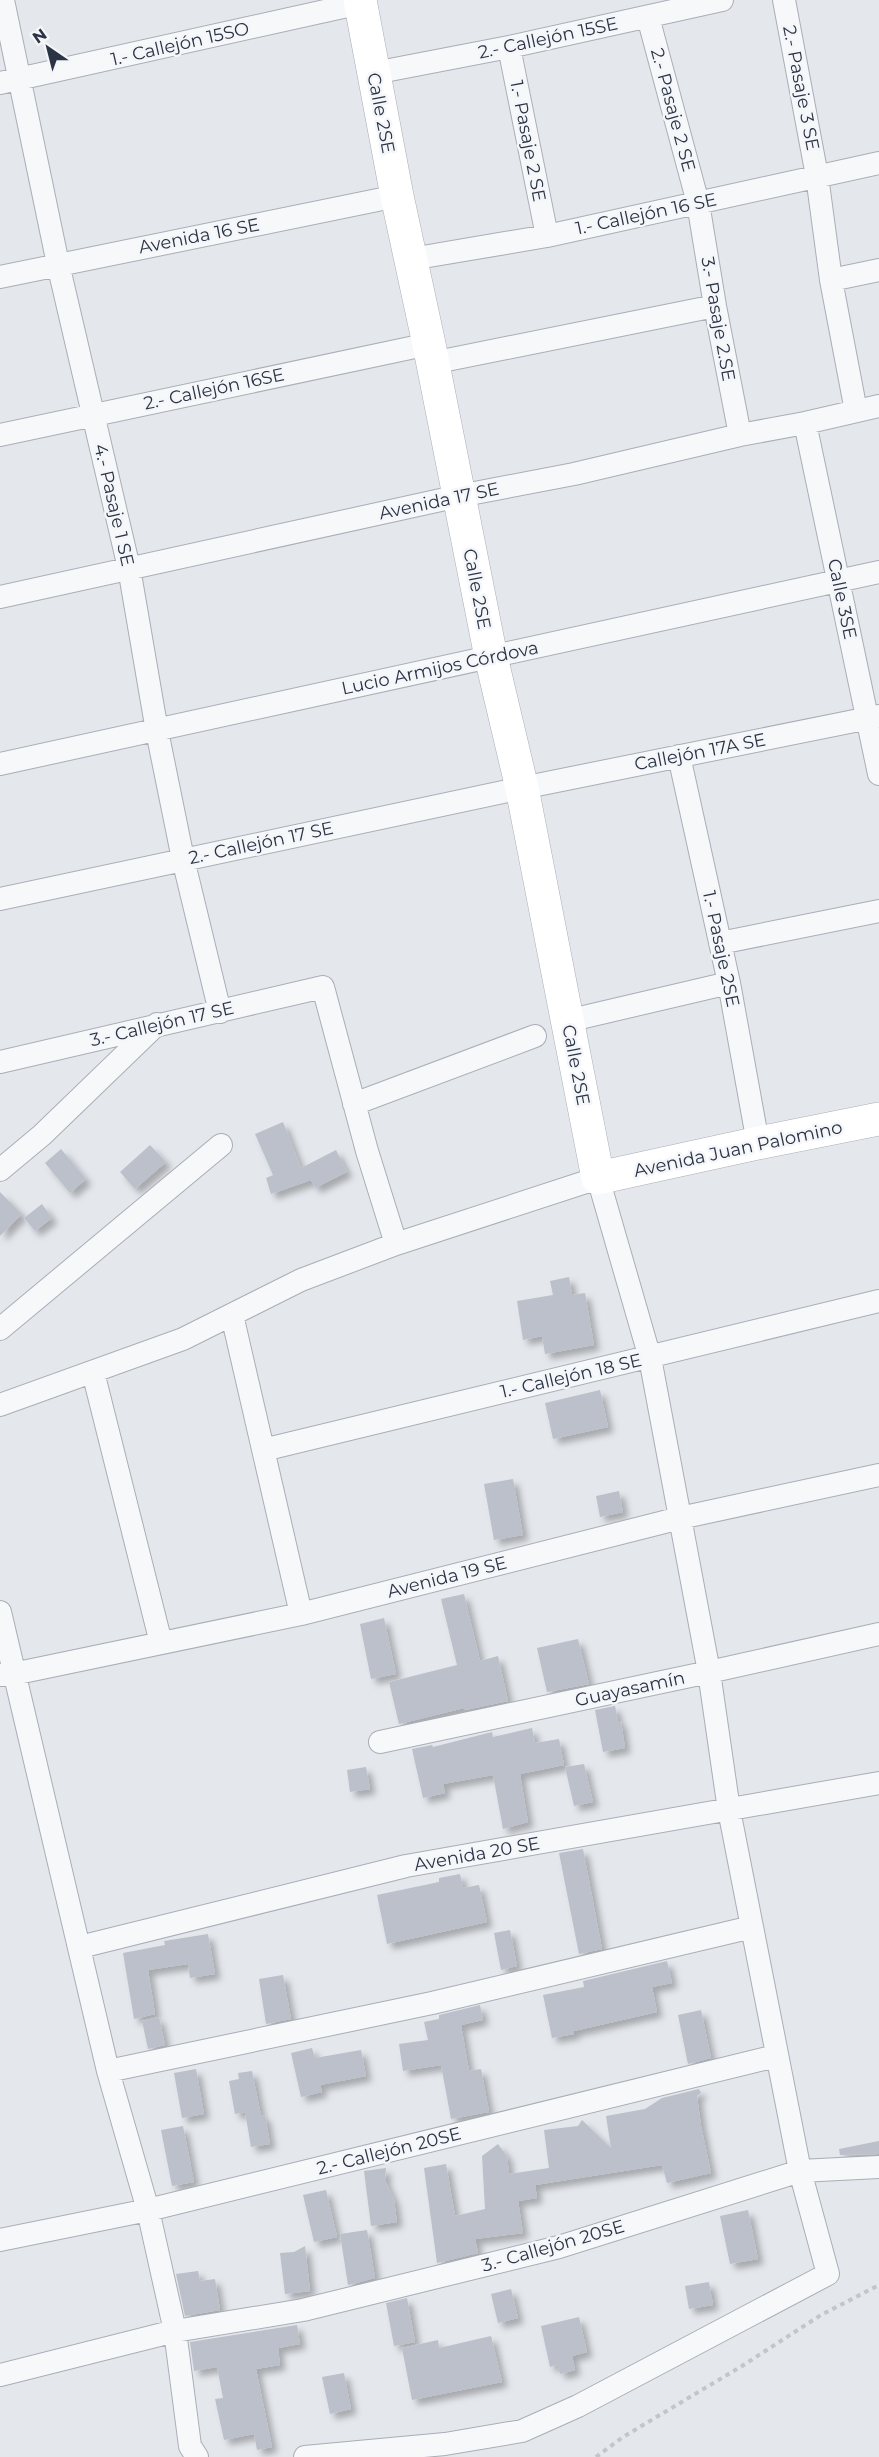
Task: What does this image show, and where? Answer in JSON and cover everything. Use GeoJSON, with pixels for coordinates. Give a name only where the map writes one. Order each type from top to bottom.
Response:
{"type":"FeatureCollection","features":[{"type":"Feature","properties":{"kind":"street","name":"4.- Pasaje 1 SE"},"geometry":{"type":"LineString","coordinates":[[3,0],[10,81],[58,264],[129,568],[183,859],[220,1012]]}},
{"type":"Feature","properties":{"kind":"street","name":"2.- Callejón 15SE"},"geometry":{"type":"LineString","coordinates":[[374,73],[509,47],[661,10],[722,0]]}},
{"type":"Feature","properties":{"kind":"street","name":"2.- Pasaje 3 SE"},"geometry":{"type":"LineString","coordinates":[[784,0],[817,176],[831,280]]}},
{"type":"Feature","properties":{"kind":"street","name":"1.- Callejón 15SO"},"geometry":{"type":"LineString","coordinates":[[10,81],[360,2]]}},
{"type":"Feature","properties":{"kind":"street","name":"Calle 2SE"},"geometry":{"type":"LineString","coordinates":[[360,2],[491,657],[522,788],[598,1178]]}},
{"type":"Feature","properties":{"kind":"street","name":"2.- Pasaje 2 SE"},"geometry":{"type":"LineString","coordinates":[[661,10],[698,203]]}},
{"type":"Feature","properties":{"kind":"street","name":"1.- Pasaje 2 SE"},"geometry":{"type":"LineString","coordinates":[[509,47],[547,236]]}},
{"type":"Feature","properties":{"kind":"street","name":"1.- Callejón 16 SE"},"geometry":{"type":"LineString","coordinates":[[411,259],[547,236],[879,163]]}},
{"type":"Feature","properties":{"kind":"street","name":"Avenida 16 SE"},"geometry":{"type":"LineString","coordinates":[[0,276],[397,196]]}},
{"type":"Feature","properties":{"kind":"street","name":"3.- Pasaje 2.SE"},"geometry":{"type":"LineString","coordinates":[[698,203],[740,435]]}},
{"type":"Feature","properties":{"kind":"street"},"geometry":{"type":"LineString","coordinates":[[856,411],[831,280],[879,270]]}},
{"type":"Feature","properties":{"kind":"street","name":"2.- Callejón 16SE"},"geometry":{"type":"LineString","coordinates":[[0,435],[94,414],[431,353],[715,306]]}},
{"type":"Feature","properties":{"kind":"street","name":"Avenida 17 SE"},"geometry":{"type":"LineString","coordinates":[[0,597],[879,406]]}},
{"type":"Feature","properties":{"kind":"street","name":"Calle 3SE"},"geometry":{"type":"LineString","coordinates":[[806,423],[838,580],[874,717],[879,774]]}},
{"type":"Feature","properties":{"kind":"street","name":"Lucio Armijos Córdova"},"geometry":{"type":"LineString","coordinates":[[0,764],[879,572]]}},
{"type":"Feature","properties":{"kind":"street","name":"Callejón 17A SE"},"geometry":{"type":"LineString","coordinates":[[522,788],[874,717]]}},
{"type":"Feature","properties":{"kind":"street","name":"1.- Pasaje 2SE"},"geometry":{"type":"LineString","coordinates":[[679,756],[729,983],[758,1143]]}},
{"type":"Feature","properties":{"kind":"street","name":"2.- Callejón 17 SE"},"geometry":{"type":"LineString","coordinates":[[0,899],[522,788]]}},
{"type":"Feature","properties":{"kind":"street"},"geometry":{"type":"LineString","coordinates":[[720,943],[879,911]]}},
{"type":"Feature","properties":{"kind":"street"},"geometry":{"type":"LineString","coordinates":[[567,1021],[729,983]]}},
{"type":"Feature","properties":{"kind":"street","name":"3.- Callejón 17 SE"},"geometry":{"type":"LineString","coordinates":[[0,1062],[323,987],[354,1104]]}},
{"type":"Feature","properties":{"kind":"street"},"geometry":{"type":"LineString","coordinates":[[0,1170],[42,1136],[157,1024]]}},
{"type":"Feature","properties":{"kind":"street"},"geometry":{"type":"LineString","coordinates":[[396,1244],[354,1104],[535,1036]]}},
{"type":"Feature","properties":{"kind":"street","name":"Avenida Juan Palomino"},"geometry":{"type":"LineString","coordinates":[[598,1178],[879,1119]]}},
{"type":"Feature","properties":{"kind":"street"},"geometry":{"type":"LineString","coordinates":[[0,1329],[221,1145]]}},
{"type":"Feature","properties":{"kind":"street"},"geometry":{"type":"LineString","coordinates":[[0,1405],[183,1339],[301,1281],[396,1244],[598,1178],[650,1358],[709,1672],[729,1810],[776,2056],[800,2171],[828,2274],[578,2406],[522,2431],[445,2444],[305,2457]]}},
{"type":"Feature","properties":{"kind":"street","name":"1.- Callejón 18 SE"},"geometry":{"type":"LineString","coordinates":[[263,1450],[879,1301]]}},
{"type":"Feature","properties":{"kind":"street"},"geometry":{"type":"LineString","coordinates":[[232,1315],[301,1614]]}},
{"type":"Feature","properties":{"kind":"street"},"geometry":{"type":"LineString","coordinates":[[93,1372],[161,1643]]}},
{"type":"Feature","properties":{"kind":"street","name":"Avenida 19 SE"},"geometry":{"type":"LineString","coordinates":[[6,1674],[301,1614],[681,1518],[879,1475]]}},
{"type":"Feature","properties":{"kind":"street"},"geometry":{"type":"LineString","coordinates":[[0,1612],[6,1674],[80,1947],[108,2071],[148,2210],[175,2331],[190,2446],[197,2457]]}},
{"type":"Feature","properties":{"kind":"street","name":"Guayasamín"},"geometry":{"type":"LineString","coordinates":[[380,1742],[879,1634]]}},
{"type":"Feature","properties":{"kind":"street","name":"Avenida 20 SE"},"geometry":{"type":"LineString","coordinates":[[80,1947],[406,1866],[879,1784]]}},
{"type":"Feature","properties":{"kind":"street"},"geometry":{"type":"LineString","coordinates":[[108,2071],[432,2003],[752,1927]]}},
{"type":"Feature","properties":{"kind":"street","name":"2.- Callejón 20SE"},"geometry":{"type":"LineString","coordinates":[[0,2240],[148,2210],[776,2056]]}},
{"type":"Feature","properties":{"kind":"street","name":"3.- Callejón 20SE"},"geometry":{"type":"LineString","coordinates":[[0,2375],[175,2331],[303,2310],[559,2247],[800,2171],[879,2167]]}},
{"type":"Feature","properties":{"kind":"path"},"geometry":{"type":"LineString","coordinates":[[596,2457],[622,2437],[742,2366],[821,2315],[879,2285]]}},
{"type":"Feature","properties":{"kind":"building"},"geometry":{"type":"Polygon","coordinates":[[[283,1122],[301,1168],[336,1150],[347,1172],[315,1188],[311,1180],[271,1194],[266,1178],[273,1175],[255,1134],[283,1122]]]}},
{"type":"Feature","properties":{"kind":"building"},"geometry":{"type":"Polygon","coordinates":[[[150,1145],[166,1162],[135,1189],[120,1172],[150,1145]]]}},
{"type":"Feature","properties":{"kind":"building"},"geometry":{"type":"Polygon","coordinates":[[[61,1149],[86,1179],[70,1193],[45,1163],[61,1149]]]}},
{"type":"Feature","properties":{"kind":"building"},"geometry":{"type":"Polygon","coordinates":[[[0,1192],[22,1214],[0,1236],[0,1192]]]}},
{"type":"Feature","properties":{"kind":"building"},"geometry":{"type":"Polygon","coordinates":[[[42,1204],[52,1218],[35,1231],[24,1218],[42,1204]]]}},
{"type":"Feature","properties":{"kind":"building"},"geometry":{"type":"Polygon","coordinates":[[[569,1277],[572,1295],[585,1293],[594,1345],[545,1354],[542,1336],[523,1340],[517,1301],[553,1295],[550,1281],[569,1277]]]}},
{"type":"Feature","properties":{"kind":"building"},"geometry":{"type":"Polygon","coordinates":[[[600,1390],[608,1427],[553,1439],[545,1403],[600,1390]]]}},
{"type":"Feature","properties":{"kind":"building"},"geometry":{"type":"Polygon","coordinates":[[[513,1479],[523,1535],[494,1540],[484,1484],[513,1479]]]}},
{"type":"Feature","properties":{"kind":"building"},"geometry":{"type":"Polygon","coordinates":[[[619,1491],[623,1512],[600,1517],[596,1496],[619,1491]]]}},
{"type":"Feature","properties":{"kind":"building"},"geometry":{"type":"Polygon","coordinates":[[[464,1594],[480,1661],[498,1656],[508,1701],[465,1710],[464,1708],[399,1724],[389,1682],[457,1665],[441,1599],[464,1594]]]}},
{"type":"Feature","properties":{"kind":"building"},"geometry":{"type":"Polygon","coordinates":[[[384,1618],[396,1674],[371,1679],[360,1624],[384,1618]]]}},
{"type":"Feature","properties":{"kind":"building"},"geometry":{"type":"Polygon","coordinates":[[[578,1639],[589,1684],[547,1692],[537,1648],[578,1639]]]}},
{"type":"Feature","properties":{"kind":"building"},"geometry":{"type":"Polygon","coordinates":[[[615,1706],[618,1721],[621,1721],[625,1748],[603,1752],[595,1710],[615,1706]]]}},
{"type":"Feature","properties":{"kind":"building"},"geometry":{"type":"Polygon","coordinates":[[[532,1728],[535,1743],[559,1739],[564,1765],[520,1774],[528,1822],[503,1829],[493,1775],[443,1784],[445,1793],[423,1798],[412,1749],[432,1745],[433,1747],[492,1732],[493,1737],[532,1728]]]}},
{"type":"Feature","properties":{"kind":"building"},"geometry":{"type":"Polygon","coordinates":[[[584,1764],[593,1802],[574,1806],[565,1767],[584,1764]]]}},
{"type":"Feature","properties":{"kind":"building"},"geometry":{"type":"Polygon","coordinates":[[[366,1767],[370,1789],[350,1792],[347,1770],[366,1767]]]}},
{"type":"Feature","properties":{"kind":"building"},"geometry":{"type":"Polygon","coordinates":[[[583,1849],[602,1949],[579,1954],[559,1853],[583,1849]]]}},
{"type":"Feature","properties":{"kind":"building"},"geometry":{"type":"Polygon","coordinates":[[[460,1874],[463,1888],[479,1885],[487,1922],[387,1944],[377,1895],[439,1882],[439,1878],[460,1874]]]}},
{"type":"Feature","properties":{"kind":"building"},"geometry":{"type":"Polygon","coordinates":[[[510,1930],[517,1966],[501,1970],[494,1933],[510,1930]]]}},
{"type":"Feature","properties":{"kind":"building"},"geometry":{"type":"Polygon","coordinates":[[[208,1934],[215,1974],[190,1978],[188,1964],[148,1970],[155,2014],[134,2019],[123,1953],[165,1945],[164,1941],[208,1934]]]}},
{"type":"Feature","properties":{"kind":"building"},"geometry":{"type":"Polygon","coordinates":[[[667,1961],[672,1983],[652,1987],[657,2012],[552,2038],[543,1995],[584,1987],[583,1981],[667,1961]]]}},
{"type":"Feature","properties":{"kind":"building"},"geometry":{"type":"Polygon","coordinates":[[[283,1975],[291,2019],[266,2024],[259,1979],[283,1975]]]}},
{"type":"Feature","properties":{"kind":"building"},"geometry":{"type":"Polygon","coordinates":[[[480,2005],[483,2020],[461,2025],[469,2071],[481,2069],[489,2112],[451,2119],[441,2065],[403,2071],[399,2044],[428,2040],[424,2022],[439,2019],[439,2015],[480,2005]]]}},
{"type":"Feature","properties":{"kind":"building"},"geometry":{"type":"Polygon","coordinates":[[[701,2010],[711,2058],[688,2064],[678,2015],[701,2010]]]}},
{"type":"Feature","properties":{"kind":"building"},"geometry":{"type":"Polygon","coordinates":[[[159,2017],[165,2045],[148,2049],[142,2021],[159,2017]]]}},
{"type":"Feature","properties":{"kind":"building"},"geometry":{"type":"Polygon","coordinates":[[[312,2048],[315,2058],[361,2050],[366,2076],[320,2085],[322,2092],[301,2097],[291,2053],[312,2048]]]}},
{"type":"Feature","properties":{"kind":"building"},"geometry":{"type":"Polygon","coordinates":[[[196,2069],[204,2114],[182,2118],[174,2073],[196,2069]]]}},
{"type":"Feature","properties":{"kind":"building"},"geometry":{"type":"Polygon","coordinates":[[[252,2071],[261,2116],[265,2115],[270,2144],[251,2147],[245,2112],[235,2114],[229,2081],[239,2079],[238,2073],[252,2071]]]}},
{"type":"Feature","properties":{"kind":"building"},"geometry":{"type":"Polygon","coordinates":[[[699,2089],[701,2093],[697,2096],[701,2126],[711,2173],[667,2183],[662,2165],[535,2185],[537,2198],[518,2201],[523,2233],[475,2239],[478,2253],[437,2263],[424,2168],[446,2164],[455,2216],[485,2209],[482,2156],[498,2144],[507,2156],[509,2174],[549,2168],[544,2130],[578,2126],[582,2120],[611,2148],[606,2116],[645,2109],[662,2098],[699,2089]]]}},
{"type":"Feature","properties":{"kind":"building"},"geometry":{"type":"Polygon","coordinates":[[[183,2126],[194,2182],[172,2186],[161,2130],[183,2126]]]}},
{"type":"Feature","properties":{"kind":"building"},"geometry":{"type":"Polygon","coordinates":[[[879,2141],[879,2154],[840,2155],[839,2149],[879,2141]]]}},
{"type":"Feature","properties":{"kind":"building"},"geometry":{"type":"Polygon","coordinates":[[[386,2168],[385,2180],[394,2200],[397,2222],[371,2226],[364,2171],[386,2168]]]}},
{"type":"Feature","properties":{"kind":"building"},"geometry":{"type":"Polygon","coordinates":[[[326,2190],[337,2237],[314,2242],[303,2195],[326,2190]]]}},
{"type":"Feature","properties":{"kind":"building"},"geometry":{"type":"Polygon","coordinates":[[[748,2210],[758,2259],[730,2264],[720,2216],[748,2210]]]}},
{"type":"Feature","properties":{"kind":"building"},"geometry":{"type":"Polygon","coordinates":[[[367,2230],[375,2278],[348,2285],[340,2234],[367,2230]]]}},
{"type":"Feature","properties":{"kind":"building"},"geometry":{"type":"Polygon","coordinates":[[[305,2246],[310,2291],[285,2294],[280,2253],[294,2252],[305,2246]]]}},
{"type":"Feature","properties":{"kind":"building"},"geometry":{"type":"Polygon","coordinates":[[[198,2271],[200,2281],[215,2279],[220,2310],[185,2316],[176,2274],[198,2271]]]}},
{"type":"Feature","properties":{"kind":"building"},"geometry":{"type":"Polygon","coordinates":[[[709,2282],[713,2305],[689,2309],[685,2286],[709,2282]]]}},
{"type":"Feature","properties":{"kind":"building"},"geometry":{"type":"Polygon","coordinates":[[[511,2289],[518,2318],[498,2323],[491,2294],[511,2289]]]}},
{"type":"Feature","properties":{"kind":"building"},"geometry":{"type":"Polygon","coordinates":[[[407,2298],[415,2342],[394,2346],[386,2303],[407,2298]]]}},
{"type":"Feature","properties":{"kind":"building"},"geometry":{"type":"Polygon","coordinates":[[[579,2317],[587,2352],[572,2356],[575,2370],[560,2374],[558,2365],[550,2367],[541,2326],[579,2317]]]}},
{"type":"Feature","properties":{"kind":"building"},"geometry":{"type":"Polygon","coordinates":[[[297,2325],[300,2344],[278,2348],[280,2365],[256,2369],[272,2447],[257,2450],[254,2434],[224,2440],[215,2399],[223,2398],[217,2367],[194,2371],[190,2342],[297,2325]]]}},
{"type":"Feature","properties":{"kind":"building"},"geometry":{"type":"Polygon","coordinates":[[[491,2336],[502,2382],[412,2400],[402,2348],[438,2340],[439,2348],[491,2336]]]}},
{"type":"Feature","properties":{"kind":"building"},"geometry":{"type":"Polygon","coordinates":[[[344,2373],[351,2409],[330,2414],[322,2377],[344,2373]]]}}]}
